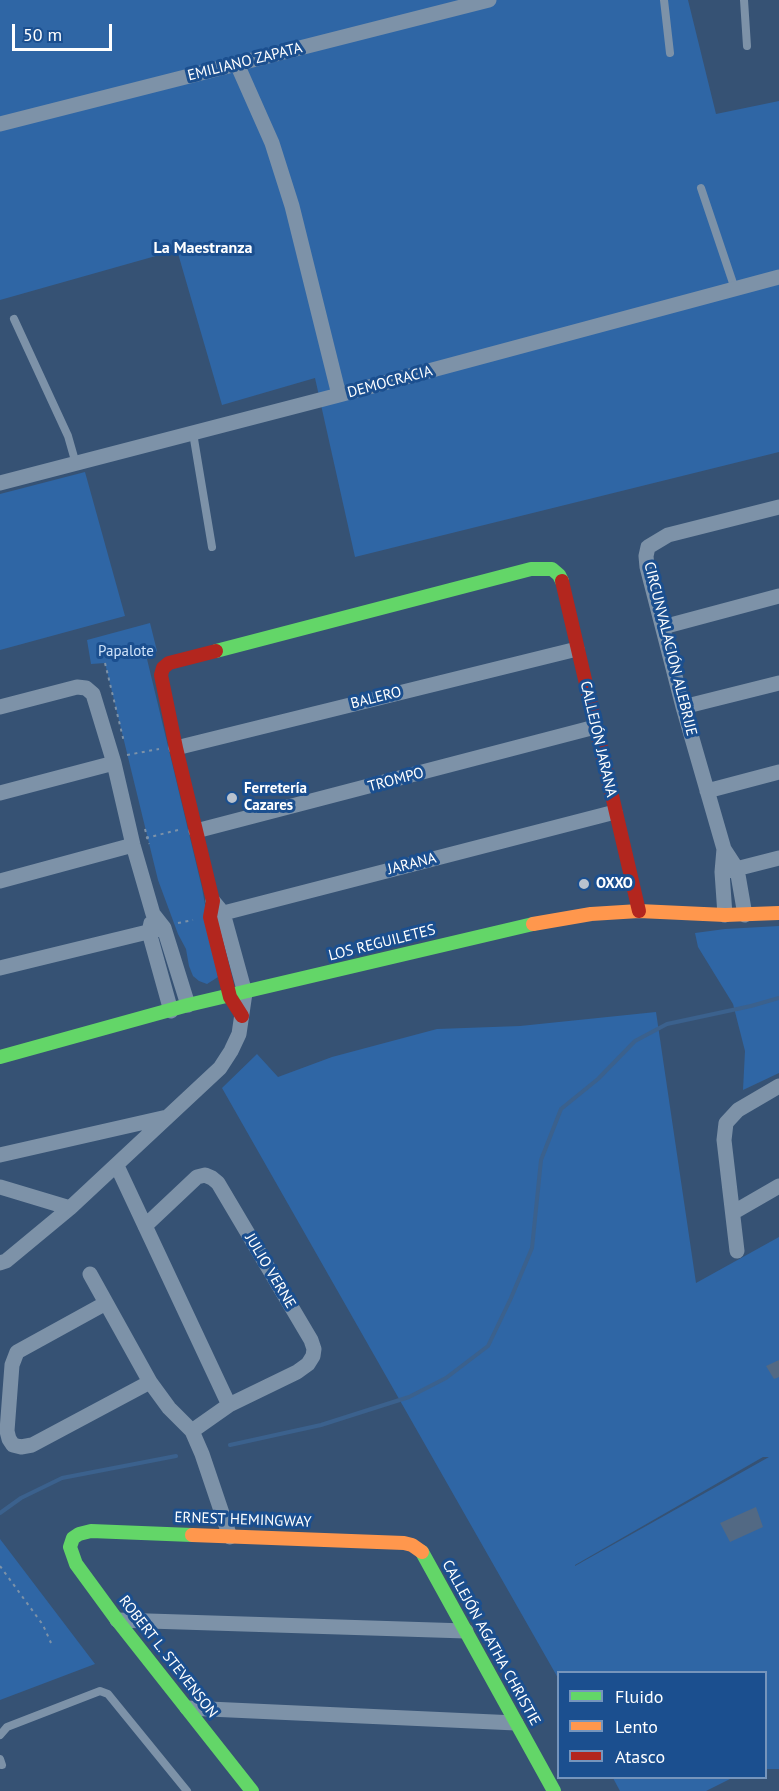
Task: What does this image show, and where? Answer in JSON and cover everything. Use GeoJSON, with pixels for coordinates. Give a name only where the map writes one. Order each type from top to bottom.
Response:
{"type":"FeatureCollection","features":[{"type":"Feature","properties":{"kind":"street","name":"EMILIANO ZAPATA"},"geometry":{"type":"LineString","coordinates":[[0,124],[489,0]]}},
{"type":"Feature","properties":{"kind":"street"},"geometry":{"type":"LineString","coordinates":[[237,64],[272,143],[292,206],[339,395]]}},
{"type":"Feature","properties":{"kind":"street","name":"DEMOCRACIA"},"geometry":{"type":"LineString","coordinates":[[0,483],[779,277]]}},
{"type":"Feature","properties":{"kind":"street","name":"CIRCUNVALACIÓN ALEBRIJE"},"geometry":{"type":"LineString","coordinates":[[729,871],[683,707],[646,556],[648,547],[668,535],[779,507]]}},
{"type":"Feature","properties":{"kind":"street","name":"CALLEJÓN JARANA"},"geometry":{"type":"LineString","coordinates":[[176,748],[161,675],[163,668],[169,663],[531,569],[552,569],[559,575],[563,585],[639,911]]}},
{"type":"Feature","properties":{"kind":"street"},"geometry":{"type":"LineString","coordinates":[[663,627],[779,596]]}},
{"type":"Feature","properties":{"kind":"street","name":"BALERO"},"geometry":{"type":"LineString","coordinates":[[176,748],[577,649]]}},
{"type":"Feature","properties":{"kind":"street"},"geometry":{"type":"LineString","coordinates":[[683,707],[779,683]]}},
{"type":"Feature","properties":{"kind":"street"},"geometry":{"type":"LineString","coordinates":[[0,707],[77,687],[86,688],[93,694],[114,763],[133,845],[153,914],[165,928],[188,1005]]}},
{"type":"Feature","properties":{"kind":"street","name":"TROMPO"},"geometry":{"type":"LineString","coordinates":[[196,831],[595,727]]}},
{"type":"Feature","properties":{"kind":"street"},"geometry":{"type":"LineString","coordinates":[[0,1263],[6,1261],[70,1208],[220,1068],[239,1034],[245,993],[217,915],[176,748]]}},
{"type":"Feature","properties":{"kind":"street"},"geometry":{"type":"LineString","coordinates":[[0,793],[114,763]]}},
{"type":"Feature","properties":{"kind":"street"},"geometry":{"type":"LineString","coordinates":[[707,791],[779,772]]}},
{"type":"Feature","properties":{"kind":"street","name":"JARANA"},"geometry":{"type":"LineString","coordinates":[[217,915],[615,812]]}},
{"type":"Feature","properties":{"kind":"street"},"geometry":{"type":"LineString","coordinates":[[0,881],[133,845]]}},
{"type":"Feature","properties":{"kind":"street"},"geometry":{"type":"LineString","coordinates":[[729,871],[779,858]]}},
{"type":"Feature","properties":{"kind":"street"},"geometry":{"type":"LineString","coordinates":[[729,871],[745,915]]}},
{"type":"Feature","properties":{"kind":"street"},"geometry":{"type":"LineString","coordinates":[[725,915],[729,871]]}},
{"type":"Feature","properties":{"kind":"street","name":"LOS REGUILETES"},"geometry":{"type":"LineString","coordinates":[[0,1057],[188,1005],[538,923],[591,914],[639,911],[725,915],[779,913]]}},
{"type":"Feature","properties":{"kind":"street"},"geometry":{"type":"LineString","coordinates":[[153,914],[149,932],[171,1011]]}},
{"type":"Feature","properties":{"kind":"street"},"geometry":{"type":"LineString","coordinates":[[217,915],[230,997],[242,1016]]}},
{"type":"Feature","properties":{"kind":"street"},"geometry":{"type":"LineString","coordinates":[[0,968],[165,928]]}},
{"type":"Feature","properties":{"kind":"street"},"geometry":{"type":"LineString","coordinates":[[737,1251],[724,1140],[726,1123],[738,1110],[779,1086]]}},
{"type":"Feature","properties":{"kind":"street"},"geometry":{"type":"LineString","coordinates":[[0,1155],[167,1117]]}},
{"type":"Feature","properties":{"kind":"street"},"geometry":{"type":"LineString","coordinates":[[117,1166],[229,1405],[192,1431]]}},
{"type":"Feature","properties":{"kind":"street","name":"JULIO VERNE"},"geometry":{"type":"LineString","coordinates":[[145,1226],[197,1177],[205,1175],[212,1178],[218,1183],[310,1340],[314,1349],[308,1364],[297,1372],[229,1405]]}},
{"type":"Feature","properties":{"kind":"street"},"geometry":{"type":"LineString","coordinates":[[0,1186],[70,1208]]}},
{"type":"Feature","properties":{"kind":"street"},"geometry":{"type":"LineString","coordinates":[[734,1212],[779,1186]]}},
{"type":"Feature","properties":{"kind":"street"},"geometry":{"type":"LineString","coordinates":[[90,1274],[150,1382],[169,1408],[192,1431],[230,1537]]}},
{"type":"Feature","properties":{"kind":"street"},"geometry":{"type":"LineString","coordinates":[[106,1303],[17,1352],[12,1365],[7,1431],[9,1439],[13,1445],[21,1447],[32,1445],[150,1382]]}},
{"type":"Feature","properties":{"kind":"street","name":"ERNEST HEMINGWAY"},"geometry":{"type":"LineString","coordinates":[[73,1538],[91,1531],[412,1545]]}},
{"type":"Feature","properties":{"kind":"street","name":"ROBERT L. STEVENSON"},"geometry":{"type":"LineString","coordinates":[[73,1538],[70,1547],[76,1564],[117,1620],[252,1791]]}},
{"type":"Feature","properties":{"kind":"street","name":"CALLEJÓN AGATHA CHRISTIE"},"geometry":{"type":"LineString","coordinates":[[412,1545],[421,1551],[428,1563],[554,1791]]}},
{"type":"Feature","properties":{"kind":"street"},"geometry":{"type":"LineString","coordinates":[[117,1620],[466,1631]]}},
{"type":"Feature","properties":{"kind":"street"},"geometry":{"type":"LineString","coordinates":[[187,1708],[516,1723]]}},
{"type":"Feature","properties":{"kind":"lane"},"geometry":{"type":"LineString","coordinates":[[664,0],[670,53]]}},
{"type":"Feature","properties":{"kind":"lane"},"geometry":{"type":"LineString","coordinates":[[744,0],[747,46]]}},
{"type":"Feature","properties":{"kind":"lane"},"geometry":{"type":"LineString","coordinates":[[701,188],[735,289]]}},
{"type":"Feature","properties":{"kind":"lane"},"geometry":{"type":"LineString","coordinates":[[14,319],[68,436],[76,464]]}},
{"type":"Feature","properties":{"kind":"lane"},"geometry":{"type":"LineString","coordinates":[[193,433],[212,547]]}},
{"type":"Feature","properties":{"kind":"lane"},"geometry":{"type":"LineString","coordinates":[[0,1735],[7,1727],[100,1691],[108,1694],[187,1791]]}},
{"type":"Feature","properties":{"kind":"path"},"geometry":{"type":"LineString","coordinates":[[105,663],[124,744]]}},
{"type":"Feature","properties":{"kind":"path"},"geometry":{"type":"LineString","coordinates":[[114,763],[127,755],[176,748]]}},
{"type":"Feature","properties":{"kind":"path"},"geometry":{"type":"LineString","coordinates":[[145,827],[150,850]]}},
{"type":"Feature","properties":{"kind":"path"},"geometry":{"type":"LineString","coordinates":[[133,845],[147,837],[188,828],[196,831]]}},
{"type":"Feature","properties":{"kind":"path"},"geometry":{"type":"LineString","coordinates":[[165,928],[173,923],[217,915]]}},
{"type":"Feature","properties":{"kind":"path"},"geometry":{"type":"LineString","coordinates":[[0,1566],[43,1625],[51,1643]]}},
{"type":"Feature","properties":{"kind":"green space"},"geometry":{"type":"Polygon","coordinates":[[[0,0],[688,0],[716,114],[779,101],[779,452],[355,557],[315,378],[222,405],[177,250],[0,300],[0,0]]]}},
{"type":"Feature","properties":{"kind":"green space"},"geometry":{"type":"Polygon","coordinates":[[[85,472],[125,616],[0,650],[0,494],[85,472]]]}},
{"type":"Feature","properties":{"kind":"green space","name":"Papalote"},"geometry":{"type":"Polygon","coordinates":[[[150,623],[157,651],[147,659],[202,888],[218,977],[207,984],[193,976],[186,949],[158,880],[105,663],[91,664],[87,640],[150,623]]]}},
{"type":"Feature","properties":{"kind":"green space"},"geometry":{"type":"Polygon","coordinates":[[[779,926],[779,1073],[743,1090],[745,1051],[733,1004],[698,947],[695,933],[779,926]]]}},
{"type":"Feature","properties":{"kind":"green space"},"geometry":{"type":"Polygon","coordinates":[[[656,1012],[696,1283],[779,1237],[779,1769],[767,1769],[767,1671],[557,1671],[557,1676],[222,1088],[257,1054],[278,1077],[332,1057],[437,1029],[520,1026],[656,1012]],[[763,1457],[575,1566],[769,1457],[763,1457]]]}},
{"type":"Feature","properties":{"kind":"green space"},"geometry":{"type":"Polygon","coordinates":[[[0,1539],[95,1664],[0,1700],[0,1539]]]}},
{"type":"Feature","properties":{"kind":"green space"},"geometry":{"type":"Polygon","coordinates":[[[614,1779],[730,1779],[706,1791],[620,1791],[614,1779]]]}},
{"type":"Feature","properties":{"kind":"building"},"geometry":{"type":"Polygon","coordinates":[[[779,1360],[779,1377],[774,1379],[766,1366],[779,1360]]]}},
{"type":"Feature","properties":{"kind":"building"},"geometry":{"type":"Polygon","coordinates":[[[756,1507],[763,1527],[730,1542],[720,1523],[756,1507]]]}},
{"type":"Feature","properties":{"kind":"waterway"},"geometry":{"type":"LineString","coordinates":[[230,1445],[321,1425],[409,1397],[446,1378],[488,1346],[532,1248],[541,1160],[561,1109],[598,1079],[635,1041],[667,1024],[779,998]]}},
{"type":"Feature","properties":{"kind":"waterway"},"geometry":{"type":"LineString","coordinates":[[0,1513],[21,1498],[62,1478],[176,1456]]}},
{"type":"Feature","properties":{"kind":"traffic: fast"},"geometry":{"type":"LineString","coordinates":[[216,651],[531,569],[552,569],[562,581]]}},
{"type":"Feature","properties":{"kind":"traffic: fast"},"geometry":{"type":"LineString","coordinates":[[0,1057],[188,1005],[533,924]]}},
{"type":"Feature","properties":{"kind":"traffic: fast"},"geometry":{"type":"LineString","coordinates":[[192,1535],[91,1531],[73,1538],[70,1547],[76,1564],[117,1620],[252,1791]]}},
{"type":"Feature","properties":{"kind":"traffic: fast"},"geometry":{"type":"LineString","coordinates":[[422,1552],[554,1791]]}},
{"type":"Feature","properties":{"kind":"traffic: slow"},"geometry":{"type":"LineString","coordinates":[[533,924],[591,914],[639,911],[725,915],[779,913]]}},
{"type":"Feature","properties":{"kind":"traffic: slow"},"geometry":{"type":"LineString","coordinates":[[192,1535],[404,1543],[422,1552]]}},
{"type":"Feature","properties":{"kind":"traffic: jam"},"geometry":{"type":"LineString","coordinates":[[562,581],[639,911]]}},
{"type":"Feature","properties":{"kind":"traffic: jam"},"geometry":{"type":"LineString","coordinates":[[216,651],[169,663],[163,668],[161,675],[213,901],[210,917],[230,997],[242,1016]]}},
{"type":"Feature","properties":{"kind":"place","name":"Ferretería Cazares"},"geometry":{"type":"Point","coordinates":[232,798]}},
{"type":"Feature","properties":{"kind":"place","name":"OXXO"},"geometry":{"type":"Point","coordinates":[584,884]}},
{"type":"Feature","properties":{"kind":"district","name":"La Maestranza"},"geometry":{"type":"Point","coordinates":[203,248]}}]}
